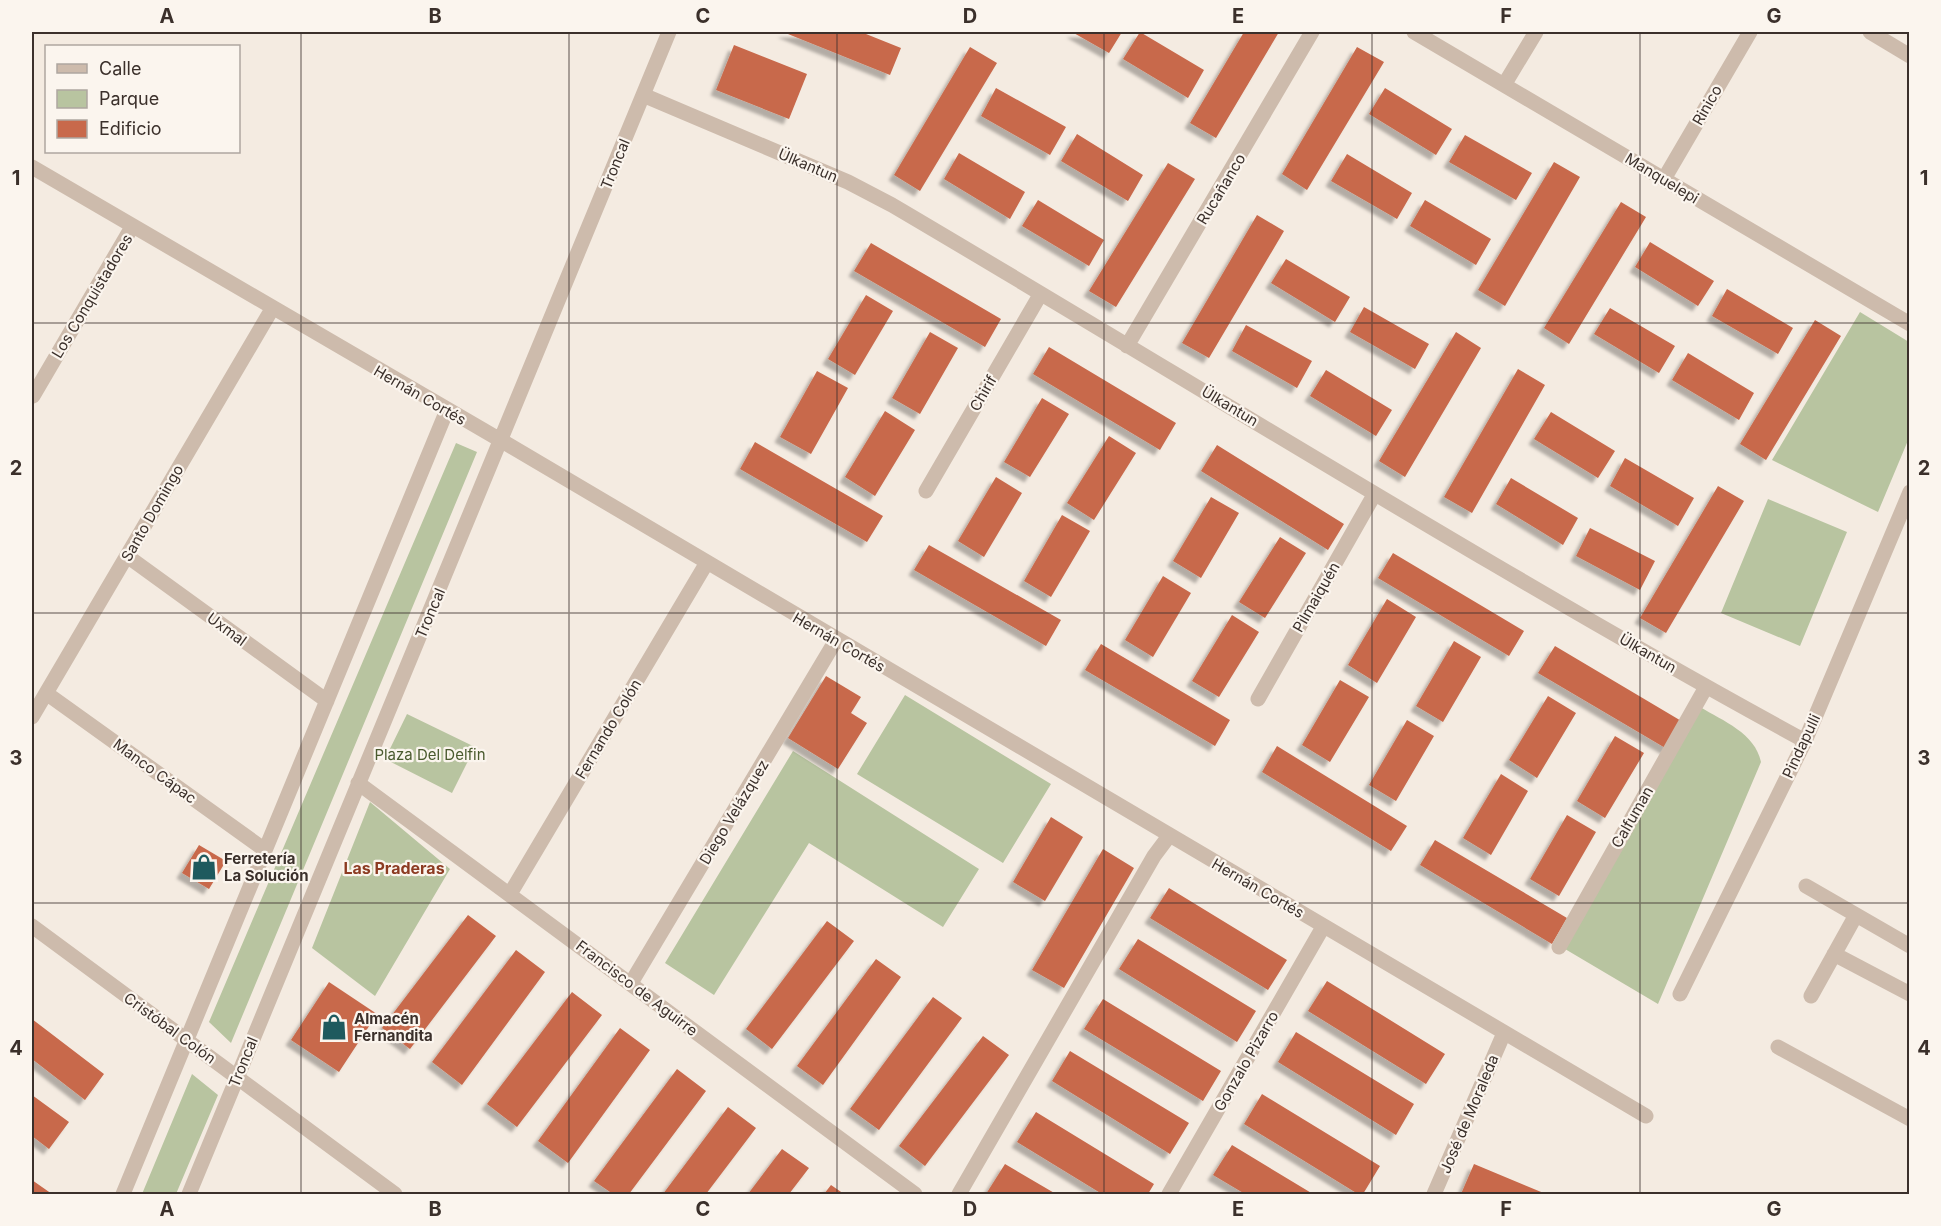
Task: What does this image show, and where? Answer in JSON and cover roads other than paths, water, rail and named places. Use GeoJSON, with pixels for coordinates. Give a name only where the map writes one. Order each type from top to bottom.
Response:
{"type":"FeatureCollection","features":[{"type":"Feature","properties":{"kind":"street","name":"Troncal"},"geometry":{"type":"LineString","coordinates":[[189,1194],[502,441],[669,32]]}},
{"type":"Feature","properties":{"kind":"street","name":"Rucañanco"},"geometry":{"type":"LineString","coordinates":[[1127,346],[1312,32]]}},
{"type":"Feature","properties":{"kind":"street","name":"Manquelepi"},"geometry":{"type":"LineString","coordinates":[[1414,32],[1910,324]]}},
{"type":"Feature","properties":{"kind":"street"},"geometry":{"type":"LineString","coordinates":[[1504,85],[1536,32]]}},
{"type":"Feature","properties":{"kind":"street","name":"Rinico"},"geometry":{"type":"LineString","coordinates":[[1664,179],[1750,32]]}},
{"type":"Feature","properties":{"kind":"street"},"geometry":{"type":"LineString","coordinates":[[1870,32],[1910,56]]}},
{"type":"Feature","properties":{"kind":"street","name":"Ülkantun"},"geometry":{"type":"LineString","coordinates":[[643,95],[866,191],[1374,495],[1706,687],[1805,741]]}},
{"type":"Feature","properties":{"kind":"street","name":"Hernán Cortés"},"geometry":{"type":"LineString","coordinates":[[32,167],[272,309],[502,441],[706,564],[1646,1116]]}},
{"type":"Feature","properties":{"kind":"street","name":"Los Conquistadores"},"geometry":{"type":"LineString","coordinates":[[33,396],[132,227]]}},
{"type":"Feature","properties":{"kind":"street","name":"Chirif"},"geometry":{"type":"LineString","coordinates":[[926,491],[1040,295]]}},
{"type":"Feature","properties":{"kind":"street","name":"Santo Domingo"},"geometry":{"type":"LineString","coordinates":[[32,717],[272,309]]}},
{"type":"Feature","properties":{"kind":"street"},"geometry":{"type":"LineString","coordinates":[[123,1194],[447,410]]}},
{"type":"Feature","properties":{"kind":"street","name":"Pindapulli"},"geometry":{"type":"LineString","coordinates":[[1680,994],[1805,741],[1910,492]]}},
{"type":"Feature","properties":{"kind":"street","name":"Pilmaiquén"},"geometry":{"type":"LineString","coordinates":[[1258,699],[1374,495]]}},
{"type":"Feature","properties":{"kind":"street","name":"Uxmal"},"geometry":{"type":"LineString","coordinates":[[127,556],[327,701]]}},
{"type":"Feature","properties":{"kind":"street","name":"Fernando Colón"},"geometry":{"type":"LineString","coordinates":[[510,894],[706,564]]}},
{"type":"Feature","properties":{"kind":"street","name":"Diego Velázquez"},"geometry":{"type":"LineString","coordinates":[[631,983],[836,640]]}},
{"type":"Feature","properties":{"kind":"street","name":"Calfuman"},"geometry":{"type":"LineString","coordinates":[[1558,947],[1706,687]]}},
{"type":"Feature","properties":{"kind":"street","name":"Manco Cápac"},"geometry":{"type":"LineString","coordinates":[[46,693],[265,850]]}},
{"type":"Feature","properties":{"kind":"street","name":"Francisco de Aguirre"},"geometry":{"type":"LineString","coordinates":[[358,783],[915,1194]]}},
{"type":"Feature","properties":{"kind":"street"},"geometry":{"type":"LineString","coordinates":[[959,1194],[1154,856],[1169,836]]}},
{"type":"Feature","properties":{"kind":"street"},"geometry":{"type":"LineString","coordinates":[[1806,886],[1910,946]]}},
{"type":"Feature","properties":{"kind":"street"},"geometry":{"type":"LineString","coordinates":[[1811,996],[1856,915]]}},
{"type":"Feature","properties":{"kind":"street","name":"Cristóbal Colón"},"geometry":{"type":"LineString","coordinates":[[32,926],[395,1194]]}},
{"type":"Feature","properties":{"kind":"street","name":"Gonzalo Pizarro"},"geometry":{"type":"LineString","coordinates":[[1169,1194],[1323,927]]}},
{"type":"Feature","properties":{"kind":"street"},"geometry":{"type":"LineString","coordinates":[[1834,954],[1910,994]]}},
{"type":"Feature","properties":{"kind":"street","name":"José de Moraleda"},"geometry":{"type":"LineString","coordinates":[[1434,1194],[1504,1033]]}},
{"type":"Feature","properties":{"kind":"street"},"geometry":{"type":"LineString","coordinates":[[1778,1047],[1910,1119]]}},
{"type":"Feature","properties":{"kind":"place","name":"Ferretería La Solución"},"geometry":{"type":"Point","coordinates":[204,867]}},
{"type":"Feature","properties":{"kind":"place","name":"Almacén Fernandita"},"geometry":{"type":"Point","coordinates":[334,1027]}},
{"type":"Feature","properties":{"kind":"district","name":"Las Praderas"},"geometry":{"type":"Point","coordinates":[394,868]}},
{"type":"Feature","properties":{"kind":"park label","name":"Plaza Del Delfin"},"geometry":{"type":"Point","coordinates":[430,754]}}]}
